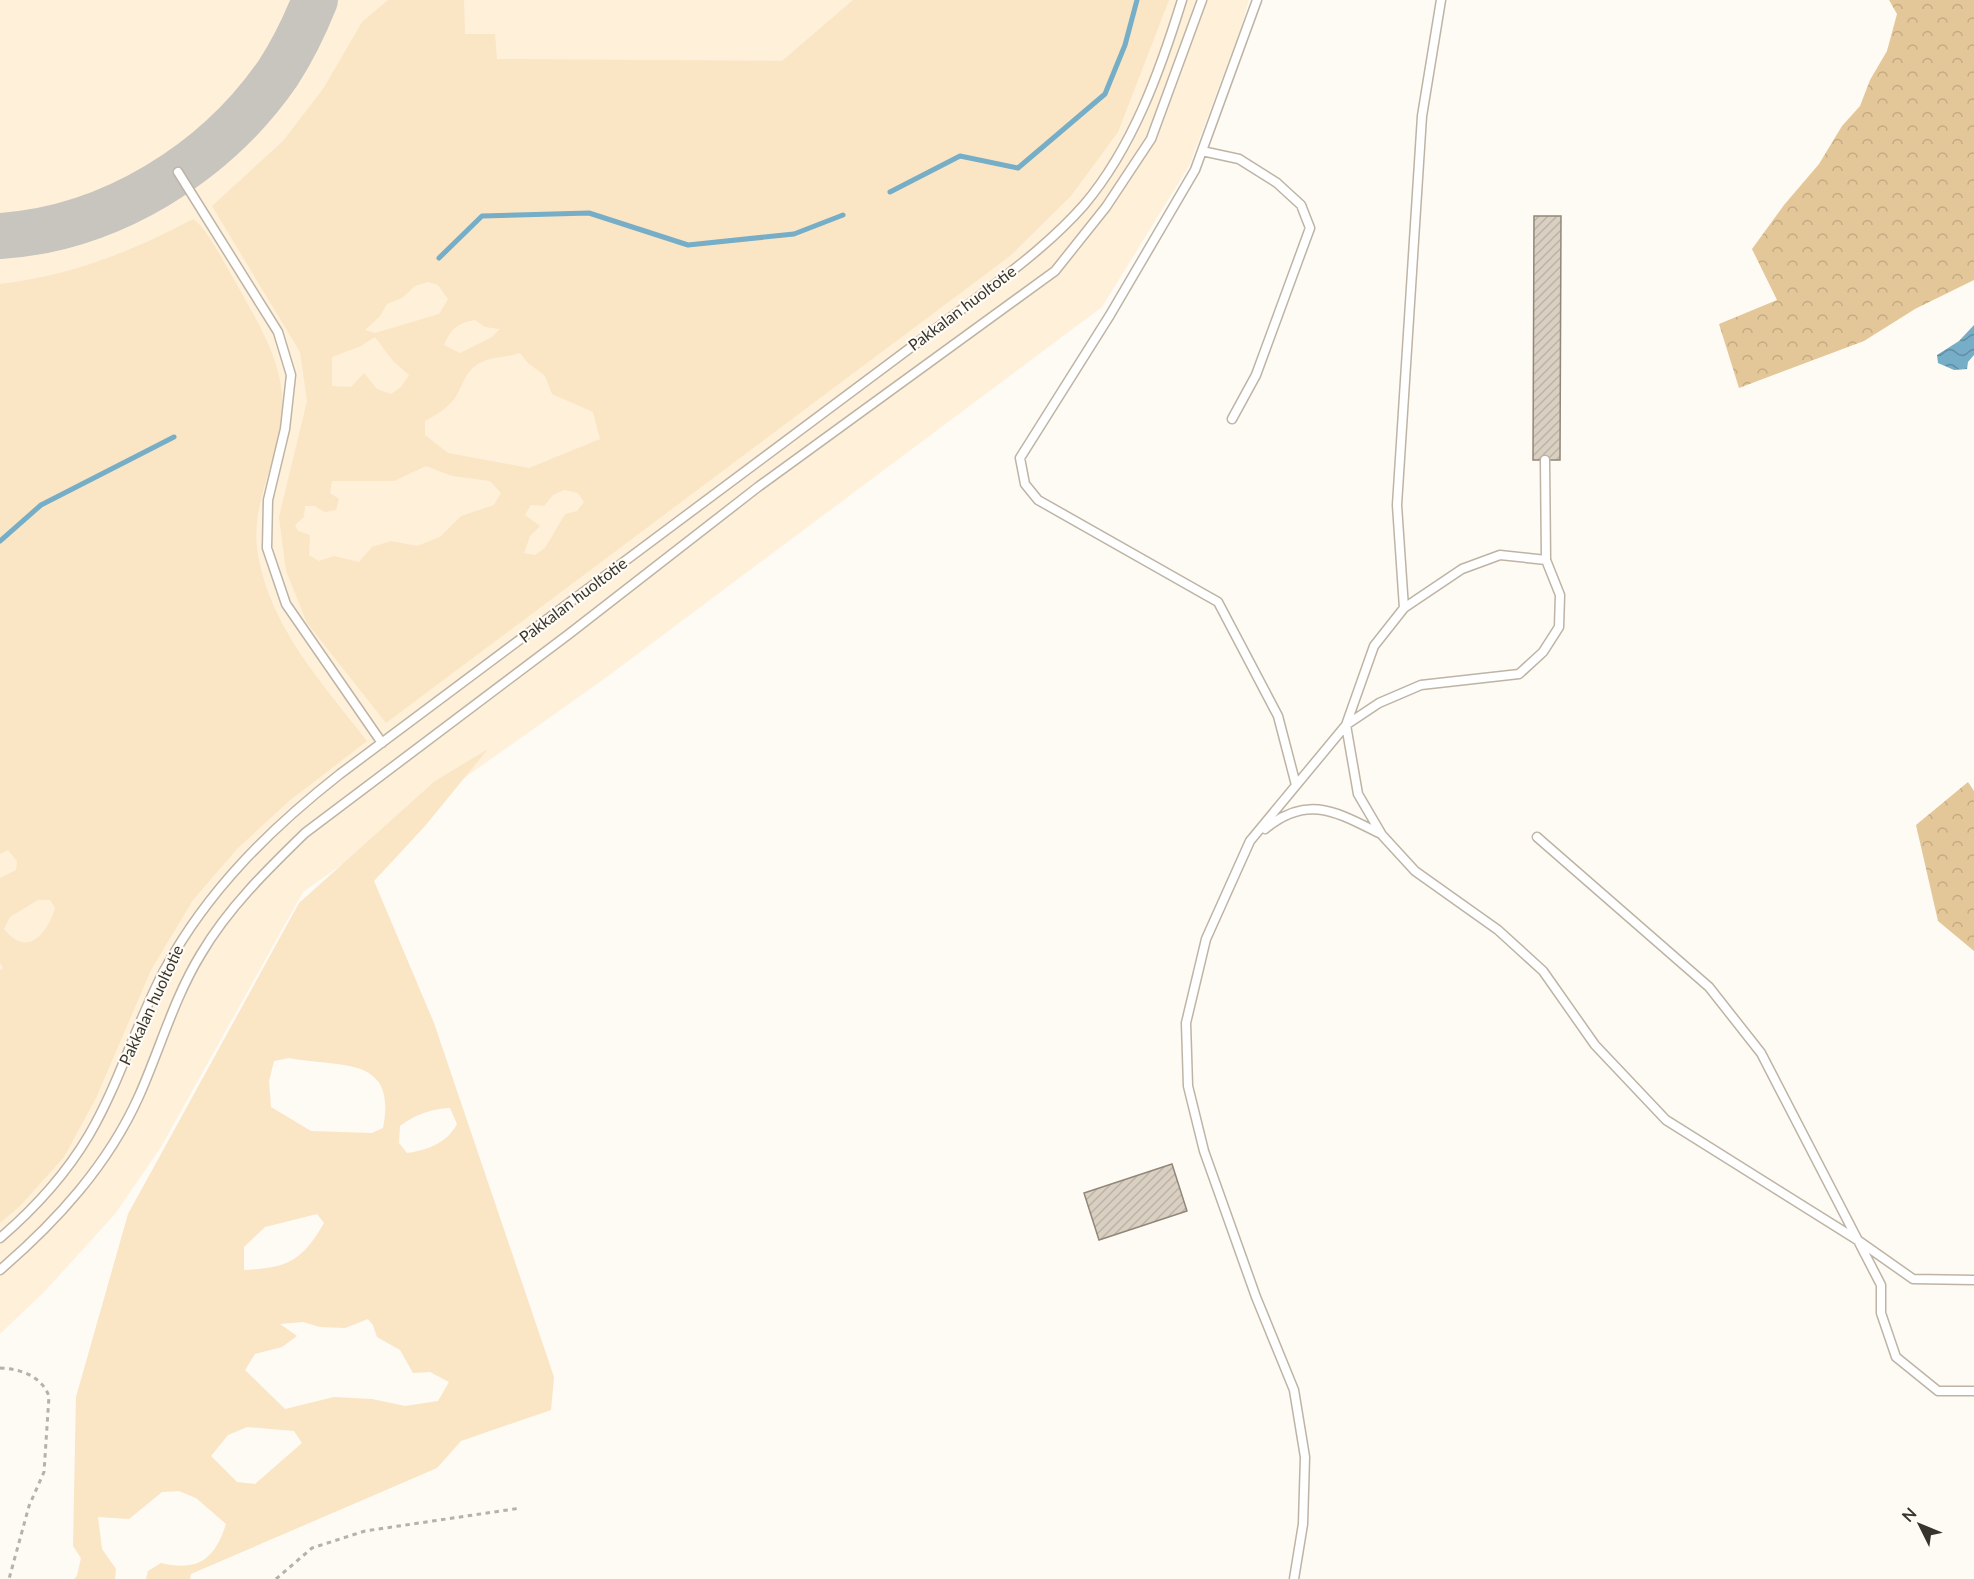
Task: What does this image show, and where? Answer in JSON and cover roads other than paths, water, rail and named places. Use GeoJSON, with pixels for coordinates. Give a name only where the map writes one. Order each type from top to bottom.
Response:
{"type":"FeatureCollection","features":[{"type":"Feature","properties":{"kind":"lane","name":"Pakkalan huoltotie"},"geometry":{"type":"LineString","coordinates":[[0,1238],[50,1189],[89,1135],[164,971],[213,896],[243,860],[294,812],[382,743],[985,292],[1064,226],[1097,187],[1129,135],[1165,54],[1182,0]]}},
{"type":"Feature","properties":{"kind":"lane"},"geometry":{"type":"LineString","coordinates":[[0,1270],[36,1239],[84,1185],[112,1147],[138,1097],[178,1000],[201,954],[234,908],[267,870],[305,833],[569,634],[758,487],[1055,271],[1106,207],[1150,139],[1202,0]]}},
{"type":"Feature","properties":{"kind":"lane"},"geometry":{"type":"LineString","coordinates":[[1257,0],[1195,170],[1110,315],[1020,458],[1025,484],[1038,500],[1218,602],[1278,716],[1296,785]]}},
{"type":"Feature","properties":{"kind":"lane"},"geometry":{"type":"LineString","coordinates":[[1404,608],[1397,504],[1422,116],[1441,0]]}},
{"type":"Feature","properties":{"kind":"lane"},"geometry":{"type":"LineString","coordinates":[[1202,151],[1239,159],[1277,183],[1301,205],[1310,228],[1256,375],[1232,419]]}},
{"type":"Feature","properties":{"kind":"lane"},"geometry":{"type":"LineString","coordinates":[[178,172],[278,332],[291,375],[285,429],[268,500],[267,548],[286,604],[382,743]]}},
{"type":"Feature","properties":{"kind":"lane"},"geometry":{"type":"LineString","coordinates":[[1294,1579],[1303,1524],[1305,1457],[1294,1389],[1256,1297],[1204,1151],[1188,1086],[1186,1023],[1206,939],[1250,840],[1346,725],[1379,703],[1421,685],[1520,674],[1543,652],[1559,627],[1560,595],[1546,560],[1545,460]]}},
{"type":"Feature","properties":{"kind":"lane"},"geometry":{"type":"LineString","coordinates":[[1546,560],[1500,555],[1462,569],[1404,608],[1374,646],[1346,725],[1358,794],[1382,835],[1415,872],[1498,930],[1543,971],[1595,1045],[1666,1120],[1859,1241],[1913,1279],[1974,1280]]}},
{"type":"Feature","properties":{"kind":"lane"},"geometry":{"type":"LineString","coordinates":[[1250,840],[1281,815],[1311,807],[1336,812],[1382,835]]}},
{"type":"Feature","properties":{"kind":"lane"},"geometry":{"type":"LineString","coordinates":[[1537,837],[1709,987],[1761,1053],[1859,1241],[1881,1285],[1881,1313],[1896,1357],[1938,1391],[1974,1391]]}},
{"type":"Feature","properties":{"kind":"water"},"geometry":{"type":"Polygon","coordinates":[[[1974,325],[1974,355],[1968,362],[1967,369],[1954,370],[1938,363],[1937,355],[1959,341],[1974,325]]]}},
{"type":"Feature","properties":{"kind":"waterway"},"geometry":{"type":"LineString","coordinates":[[890,192],[960,156],[1018,168],[1105,94],[1125,45],[1137,0]]}},
{"type":"Feature","properties":{"kind":"waterway"},"geometry":{"type":"LineString","coordinates":[[439,258],[482,216],[589,213],[688,245],[794,234],[843,215]]}},
{"type":"Feature","properties":{"kind":"waterway"},"geometry":{"type":"LineString","coordinates":[[0,541],[41,505],[174,437]]}}]}
